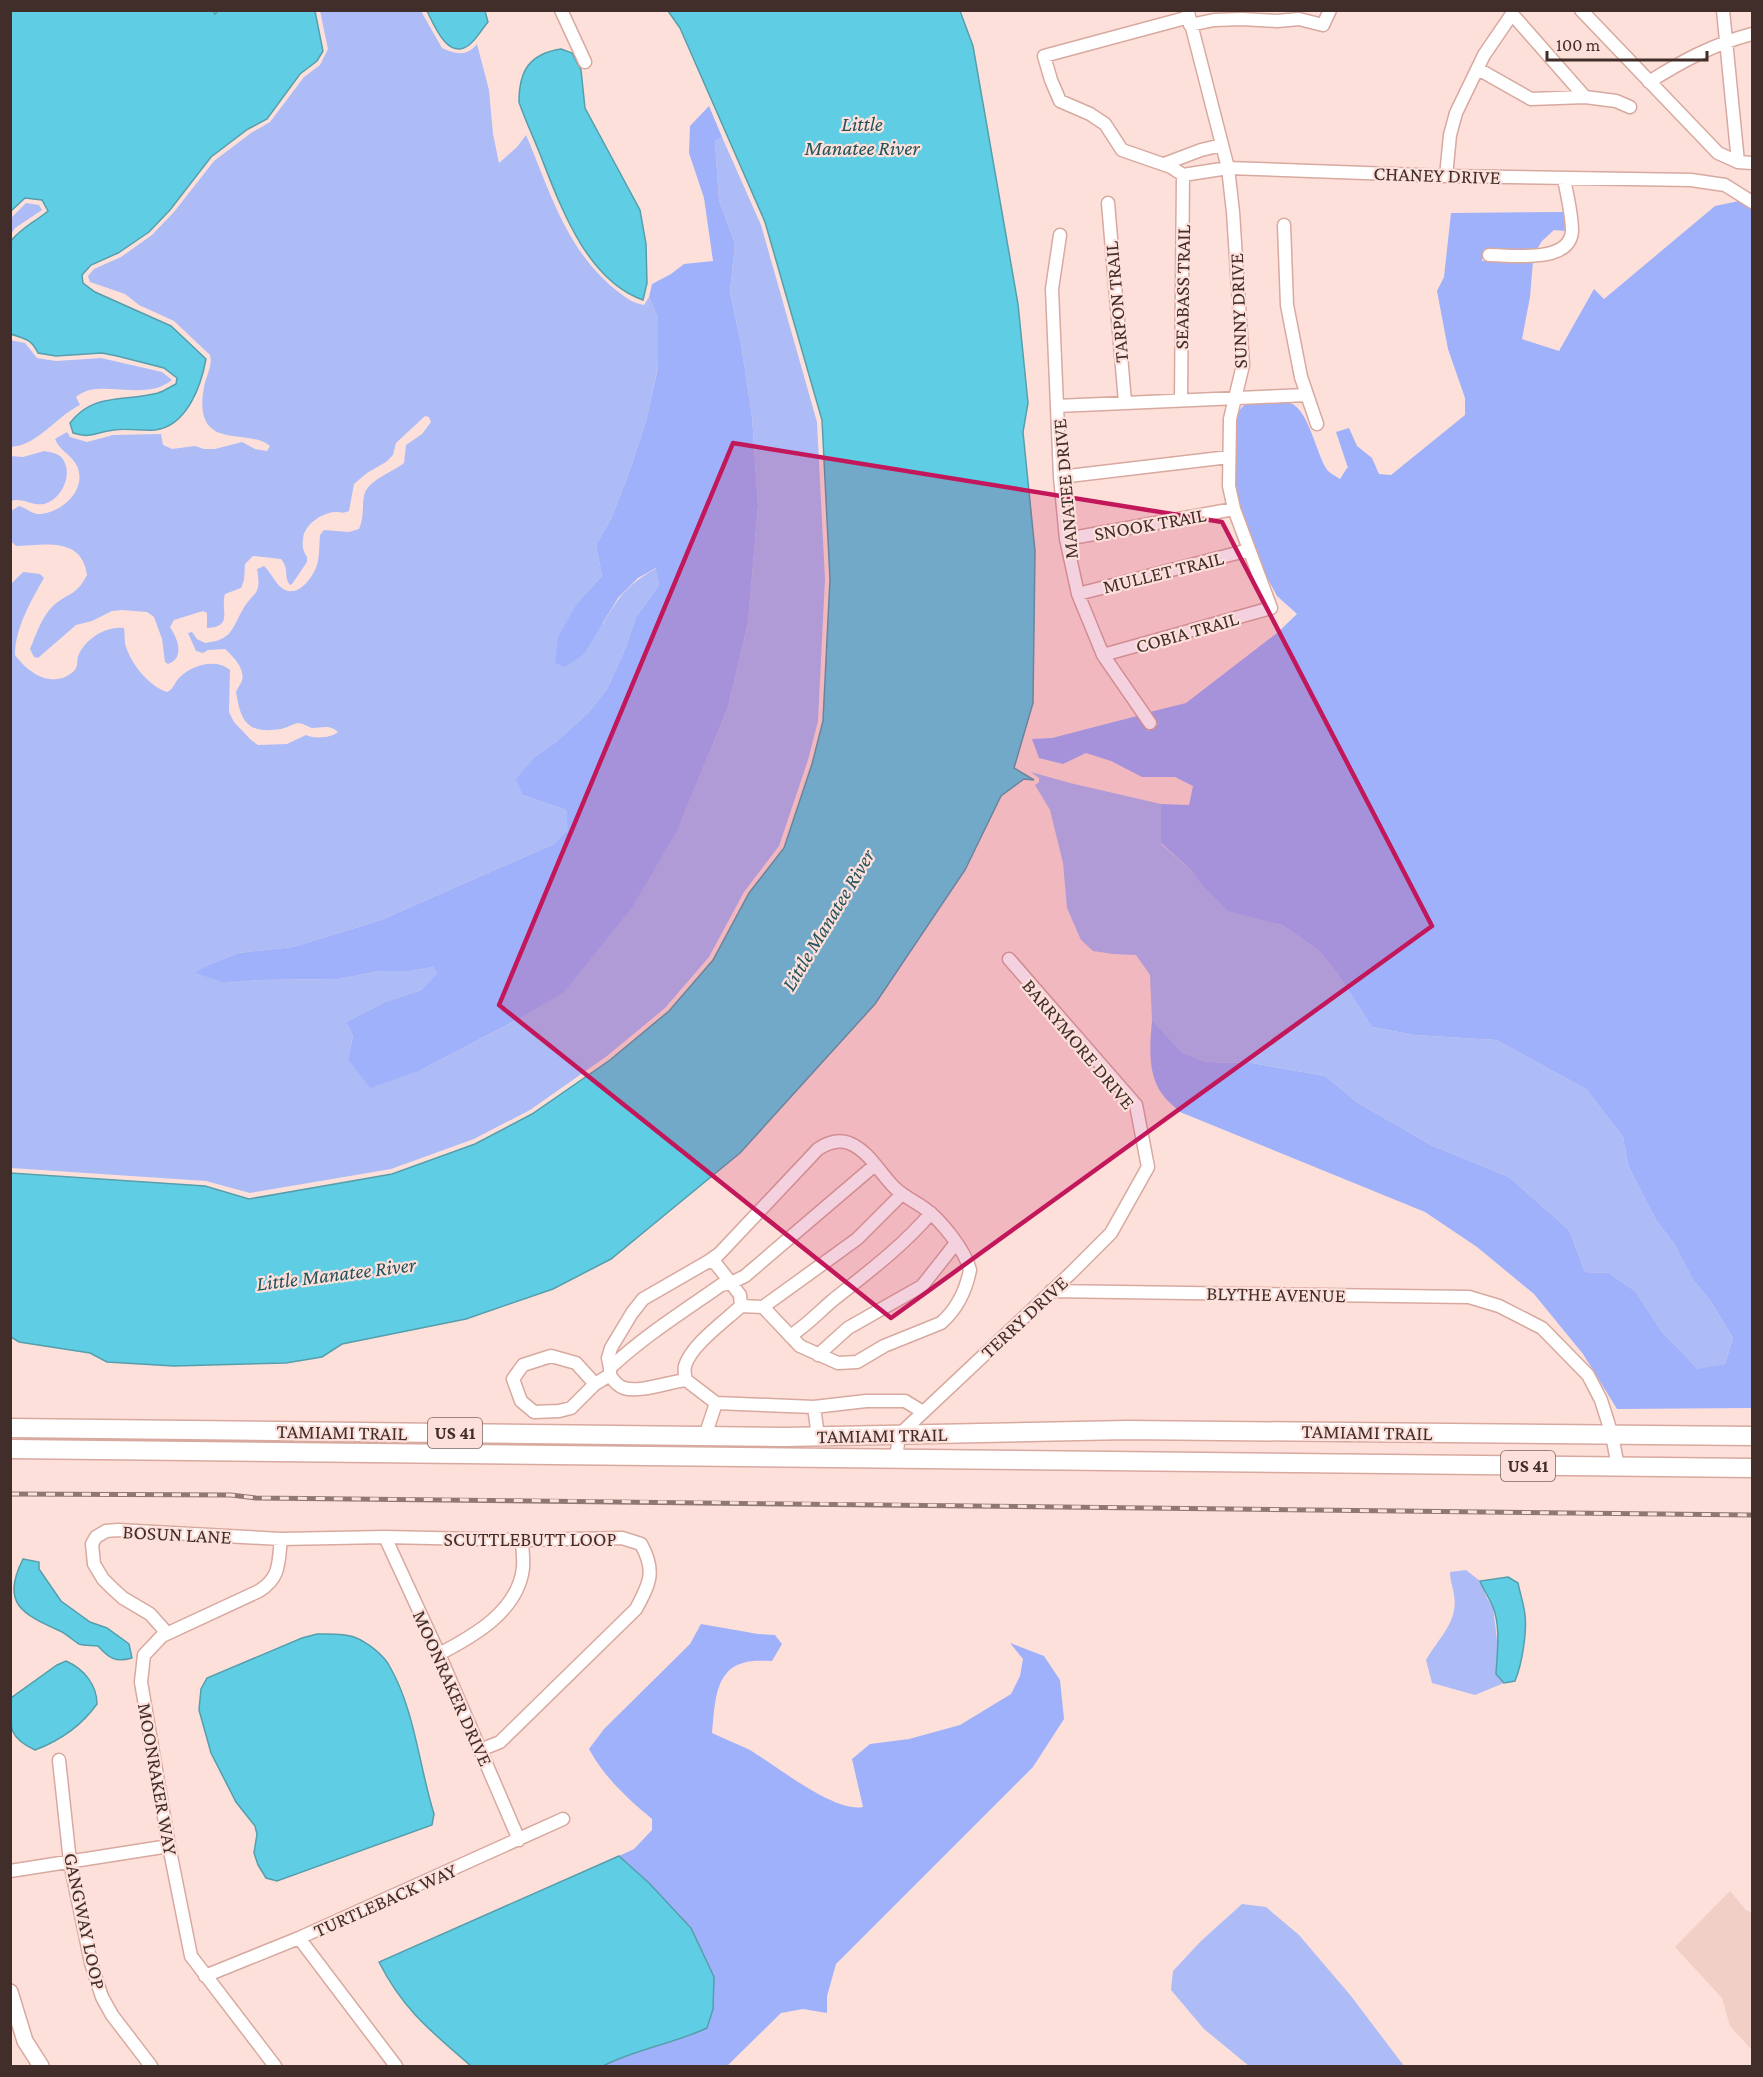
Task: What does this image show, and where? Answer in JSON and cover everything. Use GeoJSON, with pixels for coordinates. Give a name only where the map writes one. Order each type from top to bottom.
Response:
{"type":"FeatureCollection","features":[{"type":"Feature","properties":{"kind":"main road","name":"TAMIAMI TRAIL"},"geometry":{"type":"LineString","coordinates":[[10,1428],[705,1436],[1128,1430],[1752,1436]]}},
{"type":"Feature","properties":{"kind":"main road","name":"TAMIAMI TRAIL"},"geometry":{"type":"LineString","coordinates":[[10,1449],[1752,1468]]}},
{"type":"Feature","properties":{"kind":"street"},"geometry":{"type":"LineString","coordinates":[[561,10],[585,62]]}},
{"type":"Feature","properties":{"kind":"street"},"geometry":{"type":"LineString","coordinates":[[1183,175],[1164,164],[1122,150],[1105,124],[1090,114],[1060,101],[1044,56],[1189,18],[1277,21],[1299,19],[1323,25],[1330,10]]}},
{"type":"Feature","properties":{"kind":"street"},"geometry":{"type":"LineString","coordinates":[[1581,10],[1718,153],[1738,162],[1752,163]]}},
{"type":"Feature","properties":{"kind":"street"},"geometry":{"type":"LineString","coordinates":[[1722,10],[1738,162]]}},
{"type":"Feature","properties":{"kind":"street"},"geometry":{"type":"LineString","coordinates":[[1446,176],[1450,135],[1456,113],[1496,36],[1512,14],[1585,97]]}},
{"type":"Feature","properties":{"kind":"street","name":"SUNNY DRIVE"},"geometry":{"type":"LineString","coordinates":[[1189,18],[1228,168],[1243,364],[1230,419],[1229,486],[1234,509],[1271,608]]}},
{"type":"Feature","properties":{"kind":"street"},"geometry":{"type":"LineString","coordinates":[[1649,82],[1681,61],[1726,41],[1752,34]]}},
{"type":"Feature","properties":{"kind":"street"},"geometry":{"type":"LineString","coordinates":[[1478,69],[1531,99],[1585,97],[1616,102],[1630,107]]}},
{"type":"Feature","properties":{"kind":"street"},"geometry":{"type":"LineString","coordinates":[[1164,164],[1222,145]]}},
{"type":"Feature","properties":{"kind":"street","name":"CHANEY DRIVE"},"geometry":{"type":"LineString","coordinates":[[1183,175],[1228,168],[1446,176],[1690,180],[1725,185],[1752,202]]}},
{"type":"Feature","properties":{"kind":"street","name":"SEABASS TRAIL"},"geometry":{"type":"LineString","coordinates":[[1181,400],[1183,175]]}},
{"type":"Feature","properties":{"kind":"street"},"geometry":{"type":"LineString","coordinates":[[1489,255],[1555,254],[1566,245],[1572,231],[1564,179]]}},
{"type":"Feature","properties":{"kind":"street","name":"TARPON TRAIL"},"geometry":{"type":"LineString","coordinates":[[1108,203],[1125,402]]}},
{"type":"Feature","properties":{"kind":"street"},"geometry":{"type":"LineString","coordinates":[[1284,225],[1287,305],[1300,377],[1317,424]]}},
{"type":"Feature","properties":{"kind":"street","name":"MANATEE DRIVE"},"geometry":{"type":"LineString","coordinates":[[1060,235],[1052,289],[1060,477],[1066,539],[1078,594],[1103,655],[1150,723]]}},
{"type":"Feature","properties":{"kind":"street"},"geometry":{"type":"LineString","coordinates":[[1057,406],[1307,395]]}},
{"type":"Feature","properties":{"kind":"street"},"geometry":{"type":"LineString","coordinates":[[1060,477],[1229,457]]}},
{"type":"Feature","properties":{"kind":"street","name":"SNOOK TRAIL"},"geometry":{"type":"LineString","coordinates":[[1066,539],[1234,509]]}},
{"type":"Feature","properties":{"kind":"street","name":"MULLET TRAIL"},"geometry":{"type":"LineString","coordinates":[[1078,594],[1249,550]]}},
{"type":"Feature","properties":{"kind":"street","name":"COBIA TRAIL"},"geometry":{"type":"LineString","coordinates":[[1103,655],[1271,608]]}},
{"type":"Feature","properties":{"kind":"street","name":"BARRYMORE DRIVE"},"geometry":{"type":"LineString","coordinates":[[1009,959],[1136,1105],[1148,1167]]}},
{"type":"Feature","properties":{"kind":"street"},"geometry":{"type":"LineString","coordinates":[[763,1307],[800,1346],[838,1363],[857,1362],[890,1343],[941,1323],[961,1298],[970,1269],[968,1261],[938,1218],[902,1194],[880,1173],[864,1152],[852,1144],[845,1141],[828,1143],[818,1149],[719,1254],[643,1299],[611,1348],[608,1358],[610,1371],[615,1383],[624,1388],[654,1386],[686,1380],[716,1403],[814,1407],[866,1401],[905,1401],[923,1412]]}},
{"type":"Feature","properties":{"kind":"street"},"geometry":{"type":"LineString","coordinates":[[595,1384],[576,1363],[551,1356],[523,1365],[513,1379],[521,1401],[534,1412],[559,1412],[572,1408],[628,1351],[722,1285],[745,1276],[875,1165]]}},
{"type":"Feature","properties":{"kind":"street","name":"TERRY DRIVE"},"geometry":{"type":"LineString","coordinates":[[899,1435],[1111,1233],[1148,1167]]}},
{"type":"Feature","properties":{"kind":"street"},"geometry":{"type":"LineString","coordinates":[[686,1380],[685,1366],[692,1353],[741,1306],[763,1307],[857,1239],[902,1194]]}},
{"type":"Feature","properties":{"kind":"street"},"geometry":{"type":"LineString","coordinates":[[790,1336],[806,1326],[831,1302],[877,1265],[931,1213]]}},
{"type":"Feature","properties":{"kind":"street"},"geometry":{"type":"LineString","coordinates":[[818,1355],[848,1328],[922,1286],[956,1244]]}},
{"type":"Feature","properties":{"kind":"street"},"geometry":{"type":"LineString","coordinates":[[709,1261],[716,1264],[740,1295],[741,1306]]}},
{"type":"Feature","properties":{"kind":"street","name":"BLYTHE AVENUE"},"geometry":{"type":"LineString","coordinates":[[1051,1291],[1469,1297],[1499,1306],[1542,1328],[1588,1375],[1601,1400],[1612,1435]]}},
{"type":"Feature","properties":{"kind":"street"},"geometry":{"type":"LineString","coordinates":[[705,1436],[716,1403]]}},
{"type":"Feature","properties":{"kind":"street"},"geometry":{"type":"LineString","coordinates":[[814,1407],[818,1436]]}},
{"type":"Feature","properties":{"kind":"street"},"geometry":{"type":"LineString","coordinates":[[290,1431],[291,1452]]}},
{"type":"Feature","properties":{"kind":"street"},"geometry":{"type":"LineString","coordinates":[[896,1458],[899,1435]]}},
{"type":"Feature","properties":{"kind":"street"},"geometry":{"type":"LineString","coordinates":[[1612,1435],[1617,1467]]}},
{"type":"Feature","properties":{"kind":"street","name":"BOSUN LANE"},"geometry":{"type":"LineString","coordinates":[[167,1633],[150,1614],[123,1598],[103,1579],[94,1564],[92,1544],[96,1537],[106,1531],[118,1530],[281,1539]]}},
{"type":"Feature","properties":{"kind":"street","name":"MOONRAKER DRIVE"},"geometry":{"type":"LineString","coordinates":[[385,1537],[439,1654],[519,1840]]}},
{"type":"Feature","properties":{"kind":"street","name":"SCUTTLEBUTT LOOP"},"geometry":{"type":"LineString","coordinates":[[281,1539],[622,1538],[641,1544],[649,1558],[650,1575],[646,1590],[636,1609],[500,1742],[480,1750]]}},
{"type":"Feature","properties":{"kind":"street","name":"MOONRAKER WAY"},"geometry":{"type":"LineString","coordinates":[[275,2067],[191,1956],[169,1846],[141,1682],[144,1655],[162,1636],[259,1591],[271,1583],[277,1572],[281,1539]]}},
{"type":"Feature","properties":{"kind":"street"},"geometry":{"type":"LineString","coordinates":[[439,1654],[470,1638],[507,1606],[519,1586],[524,1566],[522,1540]]}},
{"type":"Feature","properties":{"kind":"street","name":"GANGWAY LOOP"},"geometry":{"type":"LineString","coordinates":[[58,1760],[70,1862],[91,1963],[102,1997],[112,2015],[151,2067]]}},
{"type":"Feature","properties":{"kind":"street","name":"TURTLEBACK WAY"},"geometry":{"type":"LineString","coordinates":[[205,1976],[299,1938],[563,1819]]}},
{"type":"Feature","properties":{"kind":"street"},"geometry":{"type":"LineString","coordinates":[[10,1871],[169,1846]]}},
{"type":"Feature","properties":{"kind":"street"},"geometry":{"type":"LineString","coordinates":[[299,1938],[396,2067]]}},
{"type":"Feature","properties":{"kind":"street"},"geometry":{"type":"LineString","coordinates":[[10,1992],[25,2041],[40,2067]]}},
{"type":"Feature","properties":{"kind":"highlighted area"},"geometry":{"type":"Polygon","coordinates":[[[733,443],[1222,522],[1432,926],[891,1318],[499,1005],[733,443]]]}},
{"type":"Feature","properties":{"kind":"shaded area"},"geometry":{"type":"Polygon","coordinates":[[[320,11],[421,11],[442,48],[465,53],[477,44],[489,90],[493,134],[499,163],[517,147],[526,135],[561,218],[584,257],[616,290],[629,299],[644,305],[649,297],[658,318],[658,366],[646,421],[611,519],[596,545],[602,576],[578,602],[603,624],[625,592],[639,579],[657,568],[659,585],[636,617],[626,647],[607,689],[589,712],[556,742],[536,756],[523,795],[566,810],[569,830],[554,844],[381,920],[293,947],[239,953],[210,964],[196,973],[226,983],[339,979],[380,971],[411,971],[433,967],[439,973],[421,990],[385,1002],[346,1022],[353,1036],[348,1059],[421,1070],[520,1018],[679,827],[728,707],[748,623],[758,505],[752,416],[730,292],[735,244],[719,200],[715,141],[722,137],[761,225],[817,422],[825,579],[818,721],[808,760],[779,846],[744,892],[709,957],[665,1008],[607,1056],[530,1110],[474,1139],[391,1169],[250,1193],[206,1181],[11,1168],[11,584],[23,572],[40,574],[44,578],[21,625],[15,655],[27,668],[42,677],[58,679],[66,677],[76,669],[82,648],[92,638],[110,629],[124,628],[126,647],[137,668],[154,685],[167,692],[172,689],[178,679],[197,666],[218,664],[230,670],[229,712],[234,722],[258,745],[287,744],[306,735],[331,736],[338,732],[329,727],[312,728],[300,723],[281,729],[261,730],[248,724],[240,712],[236,692],[242,678],[239,664],[225,649],[208,650],[203,653],[196,651],[188,633],[192,632],[197,639],[205,643],[225,637],[246,604],[256,593],[257,569],[264,566],[279,586],[285,590],[300,589],[316,568],[320,535],[324,530],[349,532],[359,529],[366,490],[375,481],[404,463],[406,445],[422,434],[431,422],[429,417],[425,416],[396,443],[393,455],[386,462],[354,484],[349,511],[324,515],[306,529],[303,546],[307,562],[292,584],[288,582],[281,559],[253,556],[245,564],[241,588],[225,594],[224,617],[220,625],[207,628],[207,613],[203,611],[174,620],[170,627],[175,637],[178,653],[177,657],[168,664],[165,662],[162,639],[154,617],[147,612],[122,610],[112,611],[92,621],[76,625],[38,658],[34,657],[30,649],[45,616],[52,607],[75,591],[87,575],[84,563],[70,548],[49,544],[16,546],[11,541],[11,511],[19,506],[35,513],[49,512],[65,504],[76,490],[79,473],[76,464],[55,439],[67,432],[70,437],[87,442],[113,435],[161,434],[163,445],[172,449],[195,446],[215,449],[242,442],[255,449],[267,451],[270,446],[259,440],[223,434],[211,428],[207,424],[202,406],[204,387],[211,363],[210,355],[174,321],[139,305],[125,294],[90,282],[88,276],[94,269],[121,257],[152,235],[174,212],[214,161],[251,133],[270,122],[304,77],[320,65],[328,49],[320,11]]]}},
{"type":"Feature","properties":{"kind":"shaded area"},"geometry":{"type":"Polygon","coordinates":[[[709,106],[722,137],[715,141],[719,200],[735,244],[730,292],[752,416],[758,505],[748,623],[728,707],[679,827],[633,906],[564,992],[421,1070],[370,1088],[348,1059],[353,1036],[346,1022],[385,1002],[421,990],[438,973],[433,967],[411,971],[380,971],[339,979],[225,983],[195,973],[210,964],[239,953],[293,947],[381,920],[554,844],[568,830],[566,810],[523,795],[516,779],[536,756],[556,742],[589,712],[607,689],[626,647],[636,617],[659,585],[656,568],[638,578],[618,598],[584,654],[565,667],[555,663],[558,637],[578,602],[602,576],[596,545],[611,519],[646,421],[658,367],[658,318],[649,297],[652,284],[684,264],[713,261],[704,198],[689,153],[690,126],[709,106]]]}},
{"type":"Feature","properties":{"kind":"shaded area"},"geometry":{"type":"Polygon","coordinates":[[[1739,201],[1752,209],[1752,1408],[1617,1409],[1583,1354],[1534,1294],[1477,1247],[1425,1212],[1180,1112],[1162,1094],[1154,1077],[1151,1058],[1152,1020],[1182,1052],[1206,1062],[1252,1063],[1325,1076],[1358,1103],[1431,1145],[1509,1177],[1569,1230],[1585,1272],[1609,1273],[1635,1291],[1662,1332],[1698,1369],[1725,1364],[1733,1338],[1710,1300],[1693,1280],[1675,1245],[1656,1220],[1628,1165],[1623,1137],[1586,1089],[1496,1040],[1414,1035],[1372,1027],[1337,973],[1318,950],[1282,925],[1228,911],[1198,881],[1191,870],[1161,843],[1161,804],[1189,805],[1193,786],[1175,777],[1142,777],[1111,761],[1086,753],[1063,764],[1039,758],[1032,739],[1052,738],[1137,716],[1148,731],[1158,724],[1150,712],[1186,703],[1277,633],[1297,614],[1277,596],[1262,568],[1236,492],[1236,418],[1245,404],[1276,401],[1294,405],[1306,420],[1323,463],[1328,471],[1340,479],[1348,468],[1336,432],[1349,428],[1357,446],[1372,458],[1379,474],[1391,475],[1465,415],[1465,398],[1448,349],[1437,291],[1444,277],[1451,213],[1564,212],[1565,231],[1554,230],[1537,249],[1484,249],[1482,261],[1533,261],[1530,297],[1522,339],[1559,351],[1594,289],[1604,299],[1715,206],[1739,201]]]}},
{"type":"Feature","properties":{"kind":"shaded area"},"geometry":{"type":"Polygon","coordinates":[[[26,203],[39,205],[42,210],[15,228],[11,234],[11,218],[26,203]]]}},
{"type":"Feature","properties":{"kind":"shaded area"},"geometry":{"type":"Polygon","coordinates":[[[10,340],[25,343],[37,358],[56,361],[101,358],[162,372],[172,380],[161,387],[148,390],[96,389],[85,391],[76,397],[80,405],[30,441],[11,447],[10,340]]]}},
{"type":"Feature","properties":{"kind":"shaded area"},"geometry":{"type":"Polygon","coordinates":[[[44,451],[58,455],[65,464],[66,478],[61,492],[44,504],[11,501],[11,456],[23,457],[44,451]]]}},
{"type":"Feature","properties":{"kind":"shaded area"},"geometry":{"type":"Polygon","coordinates":[[[1031,772],[1161,804],[1161,844],[1191,870],[1198,881],[1228,910],[1282,925],[1318,950],[1337,973],[1372,1027],[1414,1035],[1496,1040],[1586,1089],[1623,1137],[1628,1165],[1656,1220],[1675,1245],[1693,1280],[1710,1300],[1733,1338],[1725,1364],[1699,1370],[1662,1332],[1635,1291],[1609,1273],[1585,1272],[1569,1230],[1509,1177],[1431,1145],[1358,1103],[1325,1076],[1252,1063],[1206,1062],[1182,1052],[1152,1020],[1150,975],[1136,955],[1093,951],[1081,940],[1067,908],[1063,863],[1050,810],[1035,785],[1039,782],[1039,778],[1031,772]]]}},
{"type":"Feature","properties":{"kind":"shaded area"},"geometry":{"type":"Polygon","coordinates":[[[1466,1570],[1480,1581],[1493,1607],[1498,1648],[1496,1674],[1504,1683],[1475,1695],[1432,1683],[1426,1660],[1451,1621],[1455,1604],[1450,1572],[1466,1570]]]}},
{"type":"Feature","properties":{"kind":"shaded area"},"geometry":{"type":"Polygon","coordinates":[[[701,1624],[775,1635],[782,1644],[772,1661],[746,1662],[733,1667],[726,1674],[717,1692],[712,1733],[750,1750],[822,1796],[851,1807],[863,1807],[852,1759],[870,1744],[909,1739],[960,1725],[1011,1694],[1020,1676],[1023,1659],[1010,1643],[1044,1656],[1060,1680],[1064,1719],[1033,1767],[836,1964],[827,1996],[827,2013],[803,2009],[781,2013],[727,2066],[603,2066],[620,2058],[689,2036],[714,1977],[691,1927],[649,1883],[619,1856],[634,1849],[652,1830],[652,1819],[617,1787],[589,1749],[604,1729],[690,1644],[701,1624]]]}},
{"type":"Feature","properties":{"kind":"shaded area"},"geometry":{"type":"Polygon","coordinates":[[[1730,1891],[1746,1910],[1752,1913],[1752,2050],[1730,2026],[1722,1998],[1675,1947],[1730,1891]]]}},
{"type":"Feature","properties":{"kind":"shaded area"},"geometry":{"type":"Polygon","coordinates":[[[1242,1904],[1266,1907],[1299,1935],[1351,1996],[1404,2066],[1249,2066],[1204,2029],[1171,1990],[1173,1971],[1201,1941],[1242,1904]]]}},
{"type":"Feature","properties":{"kind":"water"},"geometry":{"type":"Polygon","coordinates":[[[213,10],[215,14],[219,10],[315,11],[323,51],[317,61],[300,74],[267,119],[248,129],[211,157],[170,210],[149,232],[118,253],[91,265],[82,275],[83,283],[95,292],[171,326],[206,359],[191,403],[176,421],[155,430],[119,429],[90,435],[73,433],[70,423],[89,406],[99,402],[158,393],[176,384],[177,378],[164,368],[102,353],[56,356],[38,353],[30,342],[11,334],[11,241],[48,211],[42,200],[25,198],[11,211],[11,11],[213,10]]]}},
{"type":"Feature","properties":{"kind":"water"},"geometry":{"type":"Polygon","coordinates":[[[427,11],[485,11],[488,22],[469,45],[461,49],[455,48],[443,39],[427,11]]]}},
{"type":"Feature","properties":{"kind":"water","name":"Little Manatee River"},"geometry":{"type":"Polygon","coordinates":[[[668,11],[960,11],[973,46],[1018,304],[1028,403],[1023,432],[1035,551],[1033,703],[1014,768],[1034,780],[1024,779],[1001,796],[965,870],[875,1004],[740,1153],[611,1259],[553,1289],[466,1319],[342,1344],[322,1357],[286,1363],[174,1366],[107,1362],[90,1353],[19,1342],[11,1337],[11,1173],[205,1186],[249,1199],[392,1174],[475,1144],[532,1114],[610,1060],[669,1011],[713,960],[749,893],[784,848],[812,764],[823,721],[830,579],[822,420],[765,222],[680,28],[668,11]]]}},
{"type":"Feature","properties":{"kind":"water"},"geometry":{"type":"Polygon","coordinates":[[[561,49],[572,53],[581,70],[585,108],[640,210],[646,244],[647,283],[643,300],[623,290],[606,276],[578,239],[566,217],[519,102],[521,81],[528,66],[541,55],[561,49]]]}},
{"type":"Feature","properties":{"kind":"water"},"geometry":{"type":"Polygon","coordinates":[[[23,1559],[39,1562],[39,1569],[61,1601],[90,1622],[107,1628],[129,1644],[132,1658],[117,1660],[98,1646],[79,1644],[63,1632],[26,1613],[19,1606],[14,1587],[16,1574],[23,1559]]]}},
{"type":"Feature","properties":{"kind":"water"},"geometry":{"type":"Polygon","coordinates":[[[1508,1577],[1518,1583],[1524,1611],[1525,1631],[1518,1674],[1515,1681],[1504,1683],[1496,1674],[1497,1623],[1492,1604],[1480,1581],[1508,1577]]]}},
{"type":"Feature","properties":{"kind":"water"},"geometry":{"type":"Polygon","coordinates":[[[317,1634],[341,1634],[354,1637],[375,1649],[387,1662],[411,1720],[434,1814],[432,1825],[277,1881],[266,1878],[258,1865],[254,1853],[257,1834],[255,1826],[236,1802],[211,1753],[199,1710],[201,1689],[207,1678],[302,1638],[317,1634]]]}},
{"type":"Feature","properties":{"kind":"water"},"geometry":{"type":"Polygon","coordinates":[[[66,1661],[88,1678],[95,1690],[97,1704],[69,1732],[35,1750],[19,1740],[12,1730],[11,1698],[66,1661]]]}},
{"type":"Feature","properties":{"kind":"water"},"geometry":{"type":"Polygon","coordinates":[[[619,1856],[649,1883],[691,1928],[714,1977],[713,2009],[707,2028],[603,2066],[471,2066],[408,2007],[379,1962],[619,1856]]]}},
{"type":"Feature","properties":{"kind":"railway"},"geometry":{"type":"LineString","coordinates":[[10,1494],[1752,1515]]}}]}
